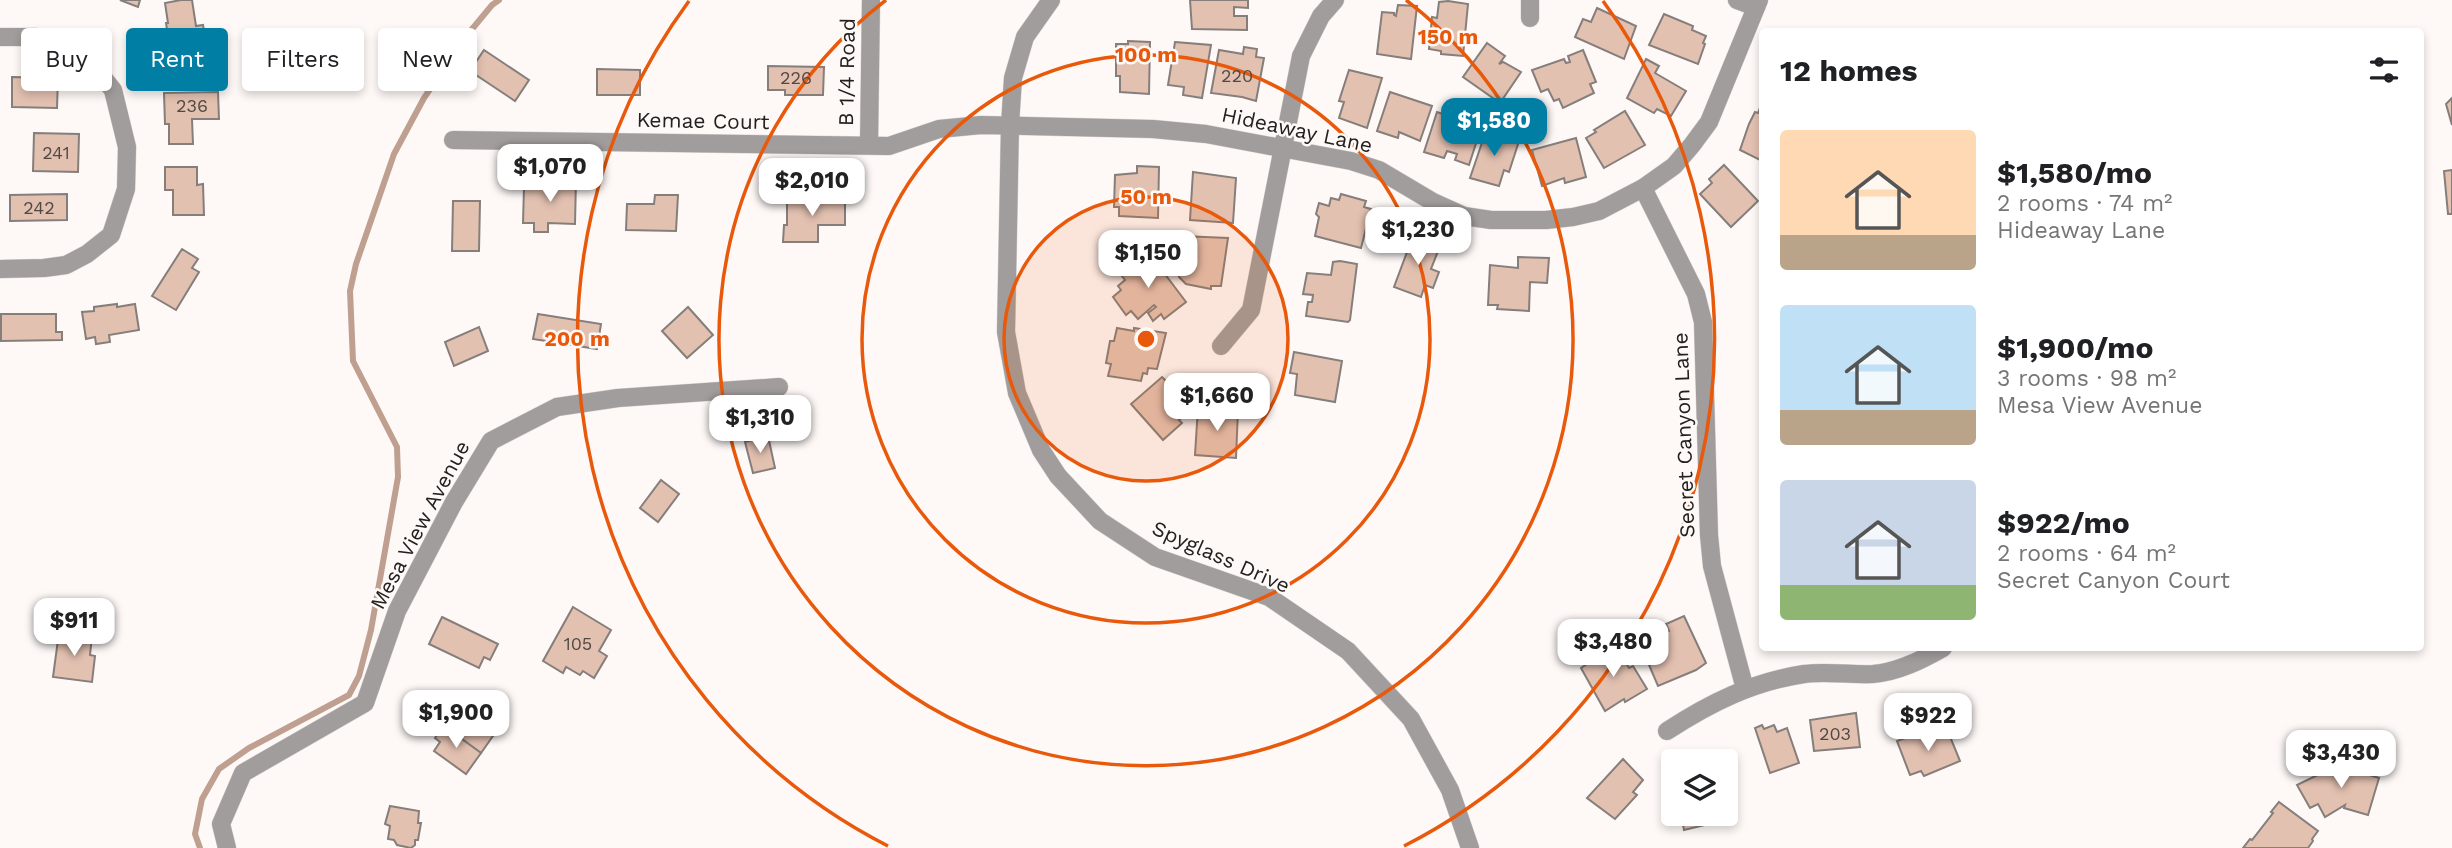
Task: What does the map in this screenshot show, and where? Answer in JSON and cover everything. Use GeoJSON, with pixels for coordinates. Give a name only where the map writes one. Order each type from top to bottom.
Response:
{"type":"FeatureCollection","features":[{"type":"Feature","properties":{"kind":"street","name":"B 1/4 Road"},"geometry":{"type":"LineString","coordinates":[[869,145],[871,0]]}},
{"type":"Feature","properties":{"kind":"street","name":"Spyglass Drive"},"geometry":{"type":"LineString","coordinates":[[1051,0],[1025,37],[1013,78],[1010,125],[1006,332],[1017,393],[1041,450],[1058,476],[1100,521],[1155,557],[1269,597],[1348,651],[1411,719],[1450,790],[1470,848]]}},
{"type":"Feature","properties":{"kind":"street"},"geometry":{"type":"LineString","coordinates":[[1221,346],[1251,310],[1301,56],[1321,16],[1335,0]]}},
{"type":"Feature","properties":{"kind":"street"},"geometry":{"type":"LineString","coordinates":[[1737,0],[1757,3]]}},
{"type":"Feature","properties":{"kind":"street","name":"Hideaway Lane"},"geometry":{"type":"LineString","coordinates":[[869,145],[890,146],[939,129],[981,125],[1153,129],[1206,134],[1351,161],[1379,170],[1464,216],[1491,220],[1573,217],[1599,211],[1643,188],[1674,166],[1709,122],[1757,3]]}},
{"type":"Feature","properties":{"kind":"street"},"geometry":{"type":"LineString","coordinates":[[0,37],[36,37],[61,42],[85,55],[113,90],[127,147],[126,188],[111,235],[87,254],[66,265],[0,270]]}},
{"type":"Feature","properties":{"kind":"street","name":"Kemae Court"},"geometry":{"type":"LineString","coordinates":[[453,140],[869,145]]}},
{"type":"Feature","properties":{"kind":"street","name":"Secret Canyon Lane"},"geometry":{"type":"LineString","coordinates":[[1643,188],[1696,294],[1703,322],[1711,556],[1745,689]]}},
{"type":"Feature","properties":{"kind":"street","name":"Mesa View Avenue"},"geometry":{"type":"LineString","coordinates":[[227,848],[221,824],[243,773],[365,703],[397,611],[454,502],[491,441],[557,407],[618,398],[779,387]]}},
{"type":"Feature","properties":{"kind":"street"},"geometry":{"type":"LineString","coordinates":[[1667,731],[1710,704],[1745,689],[1805,674],[1877,674],[1922,660],[1938,651]]}},
{"type":"Feature","properties":{"kind":"building"},"geometry":{"type":"Polygon","coordinates":[[[120,0],[140,0],[138,7],[120,0]]]}},
{"type":"Feature","properties":{"kind":"building"},"geometry":{"type":"Polygon","coordinates":[[[192,0],[196,26],[203,25],[204,28],[167,28],[165,3],[192,0]]]}},
{"type":"Feature","properties":{"kind":"building"},"geometry":{"type":"Polygon","coordinates":[[[1190,0],[1248,0],[1248,8],[1234,7],[1234,16],[1247,16],[1247,30],[1192,29],[1190,0]]]}},
{"type":"Feature","properties":{"kind":"building"},"geometry":{"type":"Polygon","coordinates":[[[1439,2],[1468,4],[1463,56],[1441,54],[1441,51],[1429,49],[1432,17],[1437,18],[1439,2]]]}},
{"type":"Feature","properties":{"kind":"building"},"geometry":{"type":"Polygon","coordinates":[[[1398,5],[1417,6],[1411,59],[1377,54],[1382,12],[1394,13],[1396,16],[1398,5]]]}},
{"type":"Feature","properties":{"kind":"building"},"geometry":{"type":"Polygon","coordinates":[[[1597,8],[1636,26],[1624,59],[1575,37],[1583,19],[1591,22],[1597,8]]]}},
{"type":"Feature","properties":{"kind":"building"},"geometry":{"type":"Polygon","coordinates":[[[1664,14],[1693,26],[1692,30],[1706,36],[1698,64],[1649,45],[1664,14]]]}},
{"type":"Feature","properties":{"kind":"building"},"geometry":{"type":"Polygon","coordinates":[[[1128,41],[1150,42],[1149,94],[1120,92],[1120,76],[1116,76],[1116,44],[1128,44],[1128,41]]]}},
{"type":"Feature","properties":{"kind":"building"},"geometry":{"type":"Polygon","coordinates":[[[1175,42],[1211,45],[1202,98],[1183,95],[1184,87],[1168,85],[1175,42]]]}},
{"type":"Feature","properties":{"kind":"building"},"geometry":{"type":"Polygon","coordinates":[[[1487,43],[1505,56],[1499,64],[1503,62],[1521,72],[1500,103],[1463,77],[1487,43]]]}},
{"type":"Feature","properties":{"kind":"building"},"geometry":{"type":"Polygon","coordinates":[[[1244,47],[1257,49],[1256,57],[1264,58],[1256,101],[1211,93],[1219,50],[1243,54],[1244,47]]]}},
{"type":"Feature","properties":{"kind":"building"},"geometry":{"type":"Polygon","coordinates":[[[484,50],[529,80],[515,101],[477,76],[477,60],[484,50]]]}},
{"type":"Feature","properties":{"kind":"building"},"geometry":{"type":"Polygon","coordinates":[[[1583,50],[1596,82],[1590,84],[1594,93],[1563,108],[1559,99],[1554,101],[1548,89],[1541,92],[1532,70],[1564,59],[1566,63],[1570,62],[1568,56],[1583,50]]]}},
{"type":"Feature","properties":{"kind":"building"},"geometry":{"type":"Polygon","coordinates":[[[1646,59],[1659,66],[1655,73],[1686,91],[1671,116],[1657,109],[1654,113],[1627,98],[1646,59]]]}},
{"type":"Feature","properties":{"kind":"building"},"geometry":{"type":"Polygon","coordinates":[[[768,66],[824,67],[823,95],[785,95],[785,90],[768,90],[768,66]]]}},
{"type":"Feature","properties":{"kind":"building"},"geometry":{"type":"Polygon","coordinates":[[[597,69],[640,70],[640,95],[597,95],[597,69]]]}},
{"type":"Feature","properties":{"kind":"building"},"geometry":{"type":"Polygon","coordinates":[[[1349,70],[1382,78],[1367,128],[1339,118],[1344,102],[1339,101],[1349,70]]]}},
{"type":"Feature","properties":{"kind":"building"},"geometry":{"type":"Polygon","coordinates":[[[12,77],[21,77],[21,91],[58,91],[57,108],[12,107],[12,77]]]}},
{"type":"Feature","properties":{"kind":"building"},"geometry":{"type":"Polygon","coordinates":[[[218,92],[219,119],[192,119],[193,144],[169,144],[164,93],[218,92]]]}},
{"type":"Feature","properties":{"kind":"building"},"geometry":{"type":"Polygon","coordinates":[[[1390,92],[1432,106],[1420,141],[1399,132],[1398,138],[1377,131],[1390,92]]]}},
{"type":"Feature","properties":{"kind":"building"},"geometry":{"type":"Polygon","coordinates":[[[2452,98],[2452,125],[2446,104],[2452,98]]]}},
{"type":"Feature","properties":{"kind":"building"},"geometry":{"type":"Polygon","coordinates":[[[1451,109],[1466,114],[1464,121],[1472,123],[1470,127],[1480,131],[1469,165],[1455,160],[1457,154],[1447,151],[1444,158],[1424,152],[1437,112],[1449,116],[1451,109]]]}},
{"type":"Feature","properties":{"kind":"building"},"geometry":{"type":"Polygon","coordinates":[[[1759,110],[1759,160],[1740,150],[1749,124],[1755,112],[1758,113],[1759,110]]]}},
{"type":"Feature","properties":{"kind":"building"},"geometry":{"type":"Polygon","coordinates":[[[1625,111],[1645,145],[1604,168],[1586,138],[1625,111]]]}},
{"type":"Feature","properties":{"kind":"building"},"geometry":{"type":"Polygon","coordinates":[[[1487,128],[1519,141],[1509,172],[1504,170],[1499,186],[1470,178],[1487,128]]]}},
{"type":"Feature","properties":{"kind":"building"},"geometry":{"type":"Polygon","coordinates":[[[34,133],[79,134],[78,172],[33,171],[34,133]]]}},
{"type":"Feature","properties":{"kind":"building"},"geometry":{"type":"Polygon","coordinates":[[[1576,138],[1586,177],[1565,183],[1564,178],[1542,186],[1532,150],[1576,138]]]}},
{"type":"Feature","properties":{"kind":"building"},"geometry":{"type":"Polygon","coordinates":[[[1724,165],[1758,201],[1731,227],[1700,194],[1712,183],[1709,179],[1724,165]]]}},
{"type":"Feature","properties":{"kind":"building"},"geometry":{"type":"Polygon","coordinates":[[[1137,166],[1159,167],[1158,218],[1119,216],[1119,207],[1114,207],[1115,175],[1137,173],[1137,166]]]}},
{"type":"Feature","properties":{"kind":"building"},"geometry":{"type":"Polygon","coordinates":[[[165,167],[197,167],[197,185],[203,184],[204,215],[173,215],[173,190],[165,190],[165,167]]]}},
{"type":"Feature","properties":{"kind":"building"},"geometry":{"type":"Polygon","coordinates":[[[2452,170],[2452,214],[2448,214],[2444,171],[2452,170]]]}},
{"type":"Feature","properties":{"kind":"building"},"geometry":{"type":"Polygon","coordinates":[[[1193,172],[1236,178],[1233,223],[1190,220],[1193,172]]]}},
{"type":"Feature","properties":{"kind":"building"},"geometry":{"type":"Polygon","coordinates":[[[548,179],[576,179],[575,224],[548,223],[548,232],[534,232],[534,223],[523,223],[524,187],[548,187],[548,179]]]}},
{"type":"Feature","properties":{"kind":"building"},"geometry":{"type":"Polygon","coordinates":[[[67,194],[67,220],[10,221],[10,195],[67,194]]]}},
{"type":"Feature","properties":{"kind":"building"},"geometry":{"type":"Polygon","coordinates":[[[1341,194],[1366,201],[1364,207],[1371,209],[1361,248],[1315,236],[1319,203],[1329,206],[1331,198],[1339,200],[1341,194]]]}},
{"type":"Feature","properties":{"kind":"building"},"geometry":{"type":"Polygon","coordinates":[[[655,195],[678,195],[676,231],[626,230],[627,204],[654,204],[655,195]]]}},
{"type":"Feature","properties":{"kind":"building"},"geometry":{"type":"Polygon","coordinates":[[[787,199],[845,199],[845,225],[818,225],[818,242],[783,242],[784,225],[787,225],[787,199]]]}},
{"type":"Feature","properties":{"kind":"building"},"geometry":{"type":"Polygon","coordinates":[[[453,201],[480,201],[479,251],[452,251],[453,201]]]}},
{"type":"Feature","properties":{"kind":"building"},"geometry":{"type":"Polygon","coordinates":[[[1181,236],[1228,238],[1221,286],[1211,286],[1211,289],[1186,284],[1179,277],[1179,268],[1171,268],[1172,252],[1180,253],[1181,236]]]}},
{"type":"Feature","properties":{"kind":"building"},"geometry":{"type":"Polygon","coordinates":[[[1413,236],[1440,246],[1431,269],[1439,272],[1433,288],[1425,285],[1421,297],[1394,287],[1413,236]]]}},
{"type":"Feature","properties":{"kind":"building"},"geometry":{"type":"Polygon","coordinates":[[[182,249],[198,259],[192,268],[199,272],[176,310],[152,296],[182,249]]]}},
{"type":"Feature","properties":{"kind":"building"},"geometry":{"type":"Polygon","coordinates":[[[1146,249],[1186,302],[1164,319],[1161,314],[1153,321],[1148,313],[1156,307],[1154,305],[1138,319],[1131,311],[1126,315],[1113,297],[1121,290],[1118,286],[1125,280],[1121,275],[1134,265],[1131,261],[1146,249]]]}},
{"type":"Feature","properties":{"kind":"building"},"geometry":{"type":"Polygon","coordinates":[[[1518,257],[1549,258],[1547,283],[1530,282],[1529,311],[1497,309],[1498,305],[1488,305],[1490,265],[1518,268],[1518,257]]]}},
{"type":"Feature","properties":{"kind":"building"},"geometry":{"type":"Polygon","coordinates":[[[1333,262],[1357,264],[1350,320],[1348,322],[1306,316],[1308,302],[1312,302],[1313,295],[1303,294],[1307,273],[1331,275],[1333,262]]]}},
{"type":"Feature","properties":{"kind":"building"},"geometry":{"type":"Polygon","coordinates":[[[117,304],[117,307],[135,304],[139,330],[109,335],[110,342],[96,344],[95,337],[86,339],[82,312],[94,311],[94,307],[117,304]]]}},
{"type":"Feature","properties":{"kind":"building"},"geometry":{"type":"Polygon","coordinates":[[[688,307],[713,335],[687,358],[662,331],[688,307]]]}},
{"type":"Feature","properties":{"kind":"building"},"geometry":{"type":"Polygon","coordinates":[[[1,314],[56,314],[56,332],[62,332],[62,340],[1,341],[1,314]]]}},
{"type":"Feature","properties":{"kind":"building"},"geometry":{"type":"Polygon","coordinates":[[[538,314],[601,324],[597,349],[533,339],[538,314]]]}},
{"type":"Feature","properties":{"kind":"building"},"geometry":{"type":"Polygon","coordinates":[[[479,327],[488,351],[454,366],[445,342],[479,327]]]}},
{"type":"Feature","properties":{"kind":"building"},"geometry":{"type":"Polygon","coordinates":[[[1117,328],[1166,333],[1157,369],[1148,368],[1141,381],[1108,376],[1111,364],[1106,363],[1110,341],[1114,341],[1117,328]]]}},
{"type":"Feature","properties":{"kind":"building"},"geometry":{"type":"Polygon","coordinates":[[[1294,352],[1342,361],[1335,402],[1295,395],[1297,374],[1290,373],[1294,352]]]}},
{"type":"Feature","properties":{"kind":"building"},"geometry":{"type":"Polygon","coordinates":[[[1162,377],[1182,393],[1179,396],[1191,409],[1179,420],[1182,423],[1163,440],[1131,404],[1162,377]]]}},
{"type":"Feature","properties":{"kind":"building"},"geometry":{"type":"Polygon","coordinates":[[[1198,407],[1238,410],[1236,458],[1195,455],[1198,407]]]}},
{"type":"Feature","properties":{"kind":"building"},"geometry":{"type":"Polygon","coordinates":[[[768,436],[775,468],[753,473],[745,442],[768,436]]]}},
{"type":"Feature","properties":{"kind":"building"},"geometry":{"type":"Polygon","coordinates":[[[661,480],[679,494],[658,522],[640,508],[661,480]]]}},
{"type":"Feature","properties":{"kind":"building"},"geometry":{"type":"Polygon","coordinates":[[[573,607],[611,630],[599,651],[607,656],[594,678],[583,671],[580,675],[566,667],[563,673],[543,661],[573,607]]]}},
{"type":"Feature","properties":{"kind":"building"},"geometry":{"type":"Polygon","coordinates":[[[1684,616],[1706,663],[1658,686],[1649,665],[1653,663],[1644,643],[1669,631],[1666,624],[1684,616]]]}},
{"type":"Feature","properties":{"kind":"building"},"geometry":{"type":"Polygon","coordinates":[[[442,617],[498,644],[490,660],[484,657],[479,668],[429,644],[442,617]]]}},
{"type":"Feature","properties":{"kind":"building"},"geometry":{"type":"Polygon","coordinates":[[[59,632],[92,636],[90,655],[95,656],[92,682],[53,677],[59,632]]]}},
{"type":"Feature","properties":{"kind":"building"},"geometry":{"type":"Polygon","coordinates":[[[1606,647],[1610,656],[1619,651],[1629,668],[1633,666],[1647,689],[1605,711],[1581,668],[1606,647]]]}},
{"type":"Feature","properties":{"kind":"building"},"geometry":{"type":"Polygon","coordinates":[[[463,710],[495,733],[481,753],[444,726],[452,715],[457,719],[463,710]]]}},
{"type":"Feature","properties":{"kind":"building"},"geometry":{"type":"Polygon","coordinates":[[[1856,713],[1860,747],[1814,751],[1810,720],[1856,713]]]}},
{"type":"Feature","properties":{"kind":"building"},"geometry":{"type":"Polygon","coordinates":[[[1762,725],[1764,729],[1774,725],[1777,732],[1787,728],[1799,763],[1770,773],[1755,728],[1762,725]]]}},
{"type":"Feature","properties":{"kind":"building"},"geometry":{"type":"Polygon","coordinates":[[[444,726],[481,753],[466,774],[434,751],[440,742],[435,738],[444,726]]]}},
{"type":"Feature","properties":{"kind":"building"},"geometry":{"type":"Polygon","coordinates":[[[1937,729],[1941,737],[1949,734],[1960,761],[1924,776],[1921,771],[1910,775],[1897,741],[1937,729]]]}},
{"type":"Feature","properties":{"kind":"building"},"geometry":{"type":"Polygon","coordinates":[[[1623,759],[1643,780],[1633,792],[1637,795],[1615,819],[1587,798],[1623,759]]]}},
{"type":"Feature","properties":{"kind":"building"},"geometry":{"type":"Polygon","coordinates":[[[2352,762],[2354,765],[2359,762],[2366,774],[2379,778],[2368,815],[2344,808],[2345,805],[2325,817],[2318,804],[2310,808],[2297,785],[2336,766],[2339,770],[2352,762]]]}},
{"type":"Feature","properties":{"kind":"building"},"geometry":{"type":"Polygon","coordinates":[[[2279,802],[2318,831],[2308,848],[2243,848],[2252,840],[2279,802]]]}},
{"type":"Feature","properties":{"kind":"building"},"geometry":{"type":"Polygon","coordinates":[[[390,806],[419,811],[418,823],[421,823],[418,840],[415,840],[415,845],[411,848],[397,845],[394,840],[388,839],[390,826],[385,824],[390,806]]]}},
{"type":"Feature","properties":{"kind":"building"},"geometry":{"type":"Polygon","coordinates":[[[1683,826],[1701,826],[1684,830],[1683,826]]]}},
{"type":"Feature","properties":{"kind":"waterway"},"geometry":{"type":"LineString","coordinates":[[200,848],[195,834],[202,799],[219,769],[249,748],[349,695],[359,676],[371,630],[398,477],[397,447],[353,361],[350,291],[356,264],[394,154],[424,98],[468,34],[499,0]]}}]}
